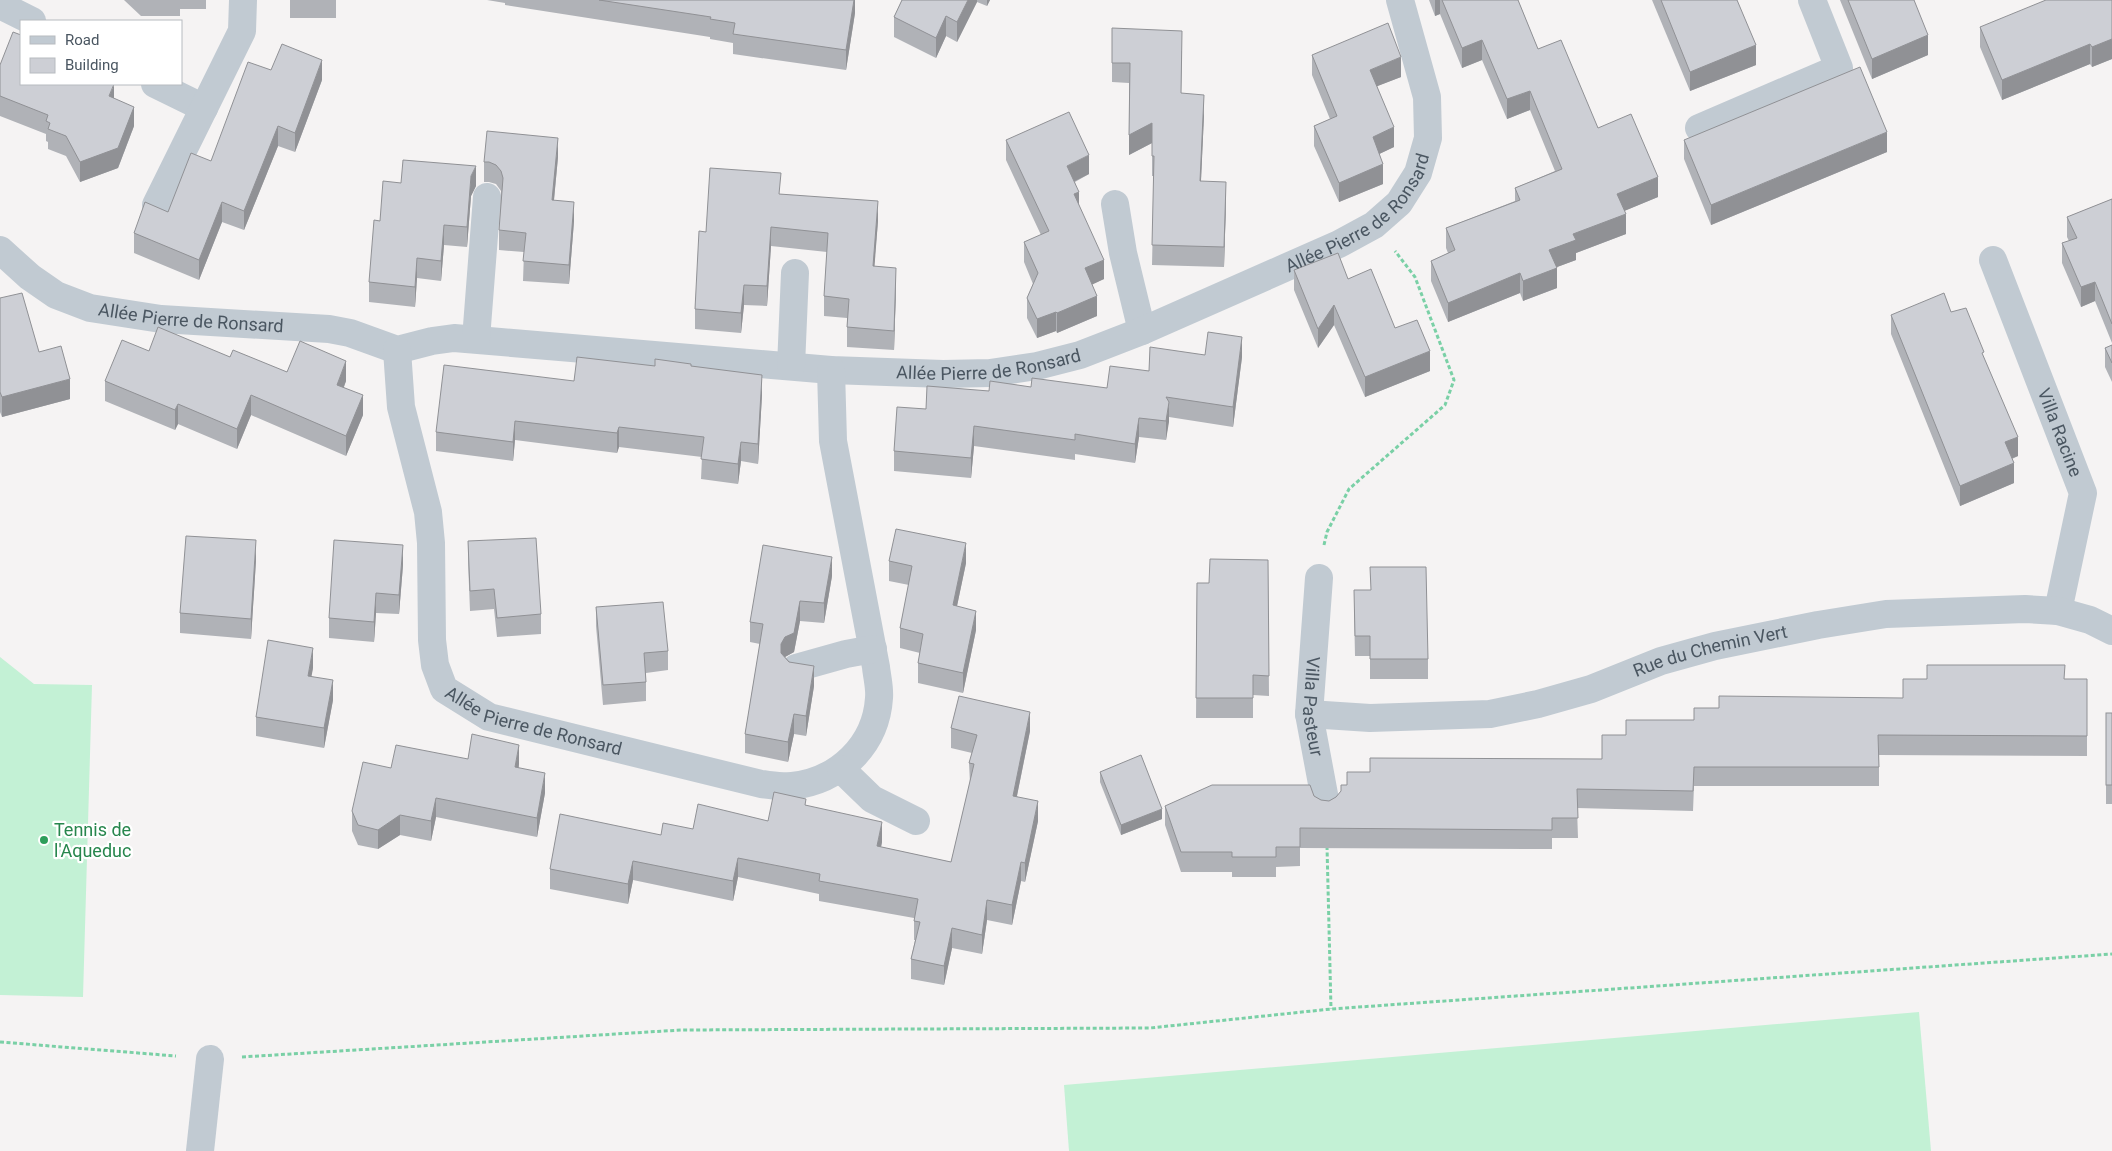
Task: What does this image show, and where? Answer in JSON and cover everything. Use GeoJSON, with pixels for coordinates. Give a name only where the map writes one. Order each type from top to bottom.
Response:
{"type":"FeatureCollection","features":[{"type":"Feature","properties":{"kind":"street"},"geometry":{"type":"LineString","coordinates":[[156,205],[242,31],[243,0]]}},
{"type":"Feature","properties":{"kind":"street","name":"Allée Pierre de Ronsard"},"geometry":{"type":"LineString","coordinates":[[0,250],[30,277],[56,295],[90,308],[161,319],[329,329],[350,333],[397,350],[432,341],[454,338],[831,370],[943,374],[990,373],[1037,366],[1080,355],[1142,331],[1339,244],[1374,225],[1399,203],[1418,173],[1428,138],[1427,97],[1400,0]]}},
{"type":"Feature","properties":{"kind":"street"},"geometry":{"type":"LineString","coordinates":[[1699,128],[1839,68],[1812,0]]}},
{"type":"Feature","properties":{"kind":"street"},"geometry":{"type":"LineString","coordinates":[[0,5],[30,20]]}},
{"type":"Feature","properties":{"kind":"street"},"geometry":{"type":"LineString","coordinates":[[157,85],[204,108]]}},
{"type":"Feature","properties":{"kind":"street"},"geometry":{"type":"LineString","coordinates":[[476,339],[487,197]]}},
{"type":"Feature","properties":{"kind":"street"},"geometry":{"type":"LineString","coordinates":[[1115,204],[1122,253],[1142,331]]}},
{"type":"Feature","properties":{"kind":"street","name":"Villa Racine"},"geometry":{"type":"LineString","coordinates":[[1994,260],[2083,493],[2058,611]]}},
{"type":"Feature","properties":{"kind":"street"},"geometry":{"type":"LineString","coordinates":[[791,366],[795,273]]}},
{"type":"Feature","properties":{"kind":"street","name":"Allée Pierre de Ronsard"},"geometry":{"type":"LineString","coordinates":[[397,350],[401,407],[428,512],[431,543],[432,640],[435,665],[444,689],[489,717],[761,784],[790,786],[817,781],[841,769],[861,750],[874,726],[879,698],[872,649],[833,441],[831,370]]}},
{"type":"Feature","properties":{"kind":"street","name":"Villa Pasteur"},"geometry":{"type":"LineString","coordinates":[[1319,578],[1310,714],[1326,805]]}},
{"type":"Feature","properties":{"kind":"street","name":"Rue du Chemin Vert"},"geometry":{"type":"LineString","coordinates":[[1310,714],[1370,718],[1490,714],[1538,704],[1591,689],[1660,661],[1715,646],[1818,625],[1886,614],[2026,609],[2058,611],[2090,620],[2112,631]]}},
{"type":"Feature","properties":{"kind":"street"},"geometry":{"type":"LineString","coordinates":[[796,668],[872,649]]}},
{"type":"Feature","properties":{"kind":"street"},"geometry":{"type":"LineString","coordinates":[[841,769],[872,799],[916,821]]}},
{"type":"Feature","properties":{"kind":"street"},"geometry":{"type":"LineString","coordinates":[[200,1151],[210,1060]]}},
{"type":"Feature","properties":{"kind":"path"},"geometry":{"type":"LineString","coordinates":[[1319,578],[1327,532],[1349,489],[1445,405],[1454,380],[1415,277],[1374,225]]}},
{"type":"Feature","properties":{"kind":"path"},"geometry":{"type":"LineString","coordinates":[[1326,805],[1331,1009]]}},
{"type":"Feature","properties":{"kind":"path"},"geometry":{"type":"LineString","coordinates":[[0,1042],[210,1060],[681,1030],[1150,1028],[1331,1009],[2112,954]]}},
{"type":"Feature","properties":{"kind":"green space","name":"Tennis de l'Aqueduc"},"geometry":{"type":"Polygon","coordinates":[[[0,657],[34,684],[92,685],[83,997],[0,995],[0,657]]]}},
{"type":"Feature","properties":{"kind":"green space"},"geometry":{"type":"Polygon","coordinates":[[[1919,1012],[1931,1151],[1069,1151],[1064,1085],[1919,1012]]]}},
{"type":"Feature","properties":{"kind":"building"},"geometry":{"type":"Polygon","coordinates":[[[599,0],[854,0],[846,50],[733,34],[735,23],[710,19],[711,17],[599,0]]]}},
{"type":"Feature","properties":{"kind":"building"},"geometry":{"type":"Polygon","coordinates":[[[902,0],[968,0],[957,22],[946,16],[936,38],[894,17],[902,0]]]}},
{"type":"Feature","properties":{"kind":"building"},"geometry":{"type":"Polygon","coordinates":[[[1442,0],[1518,0],[1538,49],[1561,40],[1598,128],[1631,114],[1658,177],[1617,194],[1626,214],[1573,234],[1576,240],[1549,250],[1557,268],[1523,281],[1520,273],[1448,303],[1431,261],[1455,250],[1446,228],[1520,200],[1515,188],[1562,169],[1530,91],[1507,99],[1482,40],[1462,48],[1442,0]]]}},
{"type":"Feature","properties":{"kind":"building"},"geometry":{"type":"Polygon","coordinates":[[[1661,0],[1737,0],[1756,45],[1690,72],[1661,0]]]}},
{"type":"Feature","properties":{"kind":"building"},"geometry":{"type":"Polygon","coordinates":[[[1848,0],[1914,0],[1928,35],[1872,59],[1848,0]]]}},
{"type":"Feature","properties":{"kind":"building"},"geometry":{"type":"Polygon","coordinates":[[[2046,0],[2112,0],[2112,39],[2092,47],[2090,44],[2002,80],[1980,27],[2046,0]]]}},
{"type":"Feature","properties":{"kind":"building"},"geometry":{"type":"Polygon","coordinates":[[[1388,23],[1401,57],[1370,70],[1394,127],[1373,137],[1383,164],[1339,183],[1314,126],[1337,116],[1312,55],[1388,23]]]}},
{"type":"Feature","properties":{"kind":"building"},"geometry":{"type":"Polygon","coordinates":[[[1112,28],[1182,31],[1181,93],[1204,95],[1200,181],[1226,182],[1224,247],[1152,245],[1154,156],[1152,156],[1152,123],[1129,135],[1130,63],[1112,63],[1112,28]]]}},
{"type":"Feature","properties":{"kind":"building"},"geometry":{"type":"Polygon","coordinates":[[[13,32],[20,35],[20,85],[114,85],[109,96],[134,107],[118,148],[80,162],[66,136],[48,129],[50,123],[46,121],[48,115],[0,96],[0,65],[13,32]]]}},
{"type":"Feature","properties":{"kind":"building"},"geometry":{"type":"Polygon","coordinates":[[[282,44],[322,60],[295,133],[278,126],[244,211],[222,202],[199,260],[134,233],[145,202],[168,212],[191,153],[211,161],[248,62],[271,70],[282,44]]]}},
{"type":"Feature","properties":{"kind":"building"},"geometry":{"type":"Polygon","coordinates":[[[1860,67],[1887,132],[1711,205],[1684,140],[1860,67]]]}},
{"type":"Feature","properties":{"kind":"building"},"geometry":{"type":"Polygon","coordinates":[[[1069,112],[1089,155],[1067,166],[1079,192],[1074,194],[1104,260],[1085,268],[1097,296],[1057,313],[1037,319],[1027,298],[1038,273],[1024,242],[1049,231],[1006,140],[1069,112]]]}},
{"type":"Feature","properties":{"kind":"building"},"geometry":{"type":"Polygon","coordinates":[[[487,131],[558,138],[552,200],[574,202],[569,265],[523,261],[526,233],[499,230],[503,178],[501,171],[496,165],[484,162],[487,131]]]}},
{"type":"Feature","properties":{"kind":"building"},"geometry":{"type":"Polygon","coordinates":[[[403,160],[476,166],[471,176],[467,227],[444,225],[441,261],[417,258],[415,287],[369,282],[374,220],[380,221],[383,181],[401,183],[403,160]]]}},
{"type":"Feature","properties":{"kind":"building"},"geometry":{"type":"Polygon","coordinates":[[[710,168],[781,173],[779,194],[878,201],[873,266],[896,268],[894,331],[847,327],[849,299],[824,296],[828,233],[771,227],[767,286],[744,285],[741,313],[695,309],[699,231],[706,232],[710,168]]]}},
{"type":"Feature","properties":{"kind":"building"},"geometry":{"type":"Polygon","coordinates":[[[2112,199],[2112,324],[2095,282],[2081,287],[2062,243],[2077,238],[2067,217],[2112,199]]]}},
{"type":"Feature","properties":{"kind":"building"},"geometry":{"type":"Polygon","coordinates":[[[1338,253],[1348,279],[1371,269],[1395,328],[1417,320],[1430,351],[1365,377],[1334,305],[1318,329],[1294,270],[1338,253]]]}},
{"type":"Feature","properties":{"kind":"building"},"geometry":{"type":"Polygon","coordinates":[[[22,293],[39,352],[61,346],[70,379],[2,397],[0,392],[0,298],[22,293]]]}},
{"type":"Feature","properties":{"kind":"building"},"geometry":{"type":"Polygon","coordinates":[[[1944,293],[1951,312],[1966,308],[1984,352],[1982,353],[2018,437],[2005,442],[2014,463],[1960,486],[1891,315],[1944,293]]]}},
{"type":"Feature","properties":{"kind":"building"},"geometry":{"type":"Polygon","coordinates":[[[158,327],[230,357],[233,350],[287,372],[300,341],[346,361],[337,385],[363,395],[346,436],[251,395],[237,429],[178,404],[175,410],[105,381],[122,340],[149,351],[158,327]]]}},
{"type":"Feature","properties":{"kind":"building"},"geometry":{"type":"Polygon","coordinates":[[[1208,332],[1242,337],[1233,407],[1166,397],[1169,402],[1166,421],[1139,418],[1135,444],[1075,434],[1075,440],[974,426],[971,458],[894,451],[897,407],[926,409],[927,386],[989,391],[990,381],[1031,387],[1032,378],[1107,388],[1110,366],[1149,371],[1150,347],[1205,355],[1208,332]]]}},
{"type":"Feature","properties":{"kind":"building"},"geometry":{"type":"Polygon","coordinates":[[[2112,345],[2112,363],[2105,348],[2112,345]]]}},
{"type":"Feature","properties":{"kind":"building"},"geometry":{"type":"Polygon","coordinates":[[[577,357],[655,366],[655,359],[691,364],[691,366],[762,375],[758,444],[741,442],[738,464],[701,459],[704,437],[619,427],[617,433],[515,421],[513,442],[436,432],[444,365],[574,381],[577,357]]]}},
{"type":"Feature","properties":{"kind":"building"},"geometry":{"type":"Polygon","coordinates":[[[896,529],[966,543],[953,605],[976,611],[963,673],[918,663],[923,634],[900,628],[912,566],[889,561],[896,529]]]}},
{"type":"Feature","properties":{"kind":"building"},"geometry":{"type":"Polygon","coordinates":[[[186,536],[256,540],[251,619],[180,613],[186,536]]]}},
{"type":"Feature","properties":{"kind":"building"},"geometry":{"type":"Polygon","coordinates":[[[536,538],[541,614],[497,618],[494,589],[470,591],[468,541],[536,538]]]}},
{"type":"Feature","properties":{"kind":"building"},"geometry":{"type":"Polygon","coordinates":[[[334,540],[403,545],[399,595],[376,593],[374,622],[329,618],[334,540]]]}},
{"type":"Feature","properties":{"kind":"building"},"geometry":{"type":"Polygon","coordinates":[[[763,545],[832,557],[824,603],[800,601],[794,633],[785,637],[781,644],[781,653],[789,662],[814,666],[806,716],[794,714],[788,742],[745,734],[763,624],[750,622],[763,545]]]}},
{"type":"Feature","properties":{"kind":"building"},"geometry":{"type":"Polygon","coordinates":[[[1210,559],[1268,560],[1269,676],[1253,675],[1253,698],[1196,698],[1197,583],[1209,583],[1210,559]]]}},
{"type":"Feature","properties":{"kind":"building"},"geometry":{"type":"Polygon","coordinates":[[[1370,567],[1426,567],[1428,659],[1370,659],[1370,636],[1355,636],[1354,590],[1371,590],[1370,567]]]}},
{"type":"Feature","properties":{"kind":"building"},"geometry":{"type":"Polygon","coordinates":[[[663,602],[668,651],[644,653],[646,682],[603,685],[596,607],[663,602]]]}},
{"type":"Feature","properties":{"kind":"building"},"geometry":{"type":"Polygon","coordinates":[[[268,640],[313,648],[308,676],[333,680],[324,728],[256,717],[268,640]]]}},
{"type":"Feature","properties":{"kind":"building"},"geometry":{"type":"Polygon","coordinates":[[[1927,665],[2065,665],[2064,679],[2087,679],[2087,736],[1878,735],[1879,767],[1694,767],[1693,791],[1577,789],[1578,818],[1552,818],[1552,830],[1300,828],[1300,847],[1276,847],[1276,857],[1232,857],[1232,852],[1181,852],[1165,806],[1212,785],[1310,785],[1314,796],[1321,800],[1329,801],[1341,791],[1341,785],[1347,785],[1347,772],[1370,772],[1370,758],[1602,759],[1602,735],[1626,735],[1626,720],[1694,720],[1694,708],[1719,708],[1719,696],[1903,698],[1903,679],[1927,679],[1927,665]]]}},
{"type":"Feature","properties":{"kind":"building"},"geometry":{"type":"Polygon","coordinates":[[[959,696],[1030,712],[1013,796],[1038,801],[1025,863],[1021,862],[1012,905],[987,900],[982,935],[952,928],[944,966],[911,959],[920,922],[914,921],[918,899],[819,881],[820,874],[738,858],[733,881],[633,861],[628,884],[550,869],[560,814],[661,835],[663,823],[693,829],[698,804],[768,821],[774,792],[806,799],[805,805],[882,822],[877,846],[951,862],[974,764],[969,763],[977,735],[951,728],[959,696]]]}},
{"type":"Feature","properties":{"kind":"building"},"geometry":{"type":"Polygon","coordinates":[[[2106,713],[2112,713],[2112,785],[2106,785],[2106,713]]]}},
{"type":"Feature","properties":{"kind":"building"},"geometry":{"type":"Polygon","coordinates":[[[472,734],[519,745],[515,767],[545,773],[537,818],[436,798],[431,821],[400,815],[378,830],[358,825],[352,811],[363,762],[391,768],[396,745],[468,759],[472,734]]]}},
{"type":"Feature","properties":{"kind":"building"},"geometry":{"type":"Polygon","coordinates":[[[1141,755],[1162,809],[1121,825],[1100,772],[1141,755]]]}},
{"type":"Feature","properties":{"kind":"place","name":"Tennis de l'Aqueduc"},"geometry":{"type":"Point","coordinates":[44,840]}}]}
